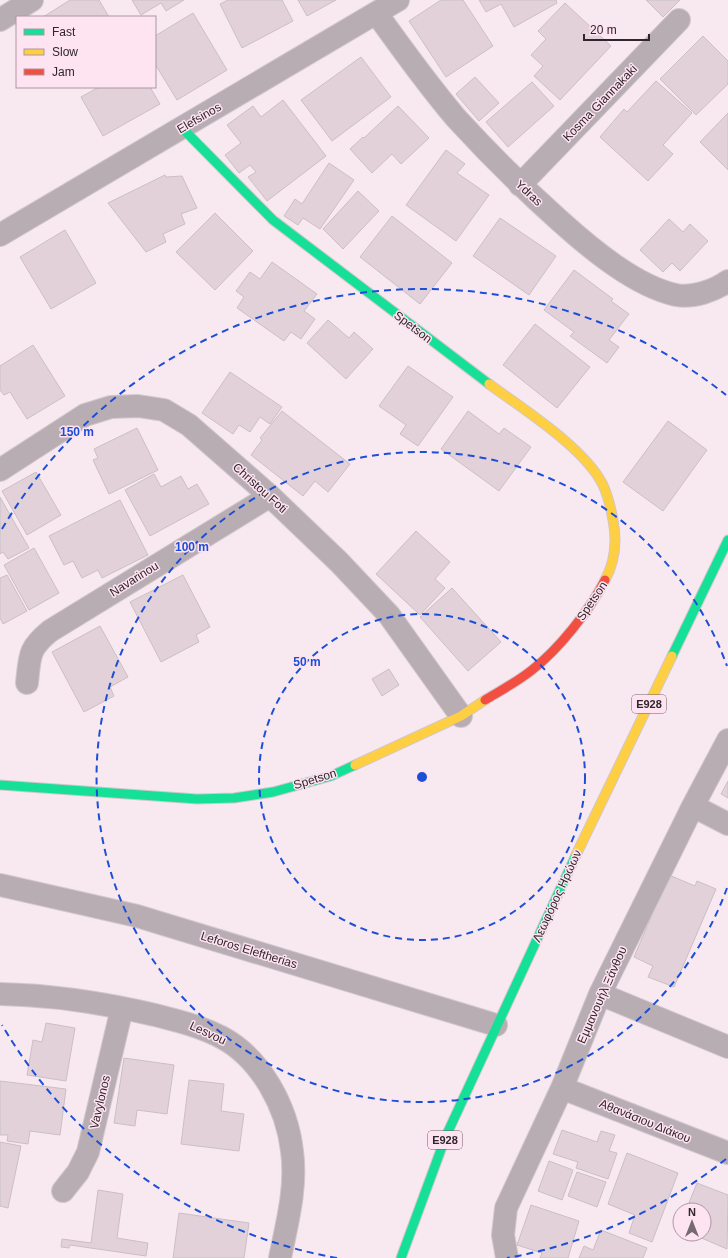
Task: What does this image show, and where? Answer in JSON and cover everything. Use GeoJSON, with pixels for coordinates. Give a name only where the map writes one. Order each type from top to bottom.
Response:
{"type":"FeatureCollection","features":[{"type":"Feature","properties":{"kind":"street"},"geometry":{"type":"LineString","coordinates":[[0,20],[32,0]]}},
{"type":"Feature","properties":{"kind":"street","name":"Elefsinos"},"geometry":{"type":"LineString","coordinates":[[0,235],[377,14],[398,0]]}},
{"type":"Feature","properties":{"kind":"street","name":"Ydras"},"geometry":{"type":"LineString","coordinates":[[377,14],[410,61],[456,117],[520,185],[584,243],[614,264],[648,284],[678,295],[694,295],[712,290],[728,281]]}},
{"type":"Feature","properties":{"kind":"street","name":"Kosma Giannakaki"},"geometry":{"type":"LineString","coordinates":[[520,185],[679,20]]}},
{"type":"Feature","properties":{"kind":"street","name":"Spetson"},"geometry":{"type":"LineString","coordinates":[[0,785],[197,799],[234,798],[273,792],[331,776],[461,716],[532,670],[565,637],[596,598],[607,578],[615,551],[615,531],[611,509],[603,485],[589,464],[570,445],[273,220],[182,128]]}},
{"type":"Feature","properties":{"kind":"street","name":"Christou Foti"},"geometry":{"type":"LineString","coordinates":[[0,470],[85,415],[111,407],[138,406],[164,410],[189,426],[270,496],[339,562],[389,615],[461,716]]}},
{"type":"Feature","properties":{"kind":"street","name":"Navarinou"},"geometry":{"type":"LineString","coordinates":[[27,683],[30,657],[33,647],[50,631],[270,496]]}},
{"type":"Feature","properties":{"kind":"street","name":"Λεωφόρος Ηρώων"},"geometry":{"type":"LineString","coordinates":[[401,1258],[446,1136],[496,1025],[598,808],[728,540]]}},
{"type":"Feature","properties":{"kind":"street","name":"Εμμανουήλ Ξάνθου"},"geometry":{"type":"LineString","coordinates":[[506,1258],[503,1235],[506,1208],[562,1088],[600,994],[693,806],[728,740]]}},
{"type":"Feature","properties":{"kind":"street"},"geometry":{"type":"LineString","coordinates":[[693,806],[728,824]]}},
{"type":"Feature","properties":{"kind":"street","name":"Leforos Eleftherias"},"geometry":{"type":"LineString","coordinates":[[0,885],[137,916],[496,1025]]}},
{"type":"Feature","properties":{"kind":"street","name":"Lesvou"},"geometry":{"type":"LineString","coordinates":[[0,994],[73,999],[122,1008],[192,1024],[222,1037],[250,1059],[273,1091],[285,1118],[292,1150],[294,1184],[280,1258]]}},
{"type":"Feature","properties":{"kind":"street"},"geometry":{"type":"LineString","coordinates":[[600,994],[728,1047]]}},
{"type":"Feature","properties":{"kind":"street","name":"Vavylonos"},"geometry":{"type":"LineString","coordinates":[[63,1191],[78,1172],[88,1152],[122,1008]]}},
{"type":"Feature","properties":{"kind":"street","name":"Αθανάσιου Διάκου"},"geometry":{"type":"LineString","coordinates":[[562,1088],[728,1153]]}},
{"type":"Feature","properties":{"kind":"building"},"geometry":{"type":"Polygon","coordinates":[[[70,0],[99,0],[108,16],[45,16],[70,0]]]}},
{"type":"Feature","properties":{"kind":"building"},"geometry":{"type":"Polygon","coordinates":[[[132,0],[184,0],[166,11],[161,3],[141,15],[132,0]]]}},
{"type":"Feature","properties":{"kind":"building"},"geometry":{"type":"Polygon","coordinates":[[[228,0],[282,0],[293,21],[242,48],[220,4],[228,0]]]}},
{"type":"Feature","properties":{"kind":"building"},"geometry":{"type":"Polygon","coordinates":[[[298,0],[336,0],[307,16],[298,0]]]}},
{"type":"Feature","properties":{"kind":"building"},"geometry":{"type":"Polygon","coordinates":[[[441,0],[463,0],[493,46],[446,77],[409,21],[441,0]]]}},
{"type":"Feature","properties":{"kind":"building"},"geometry":{"type":"Polygon","coordinates":[[[479,0],[556,0],[557,3],[514,27],[501,4],[486,12],[479,0]]]}},
{"type":"Feature","properties":{"kind":"building"},"geometry":{"type":"Polygon","coordinates":[[[646,0],[680,0],[663,17],[646,0]]]}},
{"type":"Feature","properties":{"kind":"building"},"geometry":{"type":"Polygon","coordinates":[[[565,3],[611,46],[560,100],[534,76],[543,66],[531,55],[546,39],[538,31],[565,3]]]}},
{"type":"Feature","properties":{"kind":"building"},"geometry":{"type":"Polygon","coordinates":[[[193,13],[227,70],[177,100],[156,66],[156,35],[193,13]]]}},
{"type":"Feature","properties":{"kind":"building"},"geometry":{"type":"Polygon","coordinates":[[[703,36],[728,61],[728,84],[696,115],[660,79],[703,36]]]}},
{"type":"Feature","properties":{"kind":"building"},"geometry":{"type":"Polygon","coordinates":[[[361,57],[391,97],[332,141],[301,100],[361,57]]]}},
{"type":"Feature","properties":{"kind":"building"},"geometry":{"type":"Polygon","coordinates":[[[475,77],[499,103],[479,121],[456,94],[475,77]]]}},
{"type":"Feature","properties":{"kind":"building"},"geometry":{"type":"Polygon","coordinates":[[[656,81],[692,113],[663,145],[673,154],[648,181],[600,137],[624,109],[627,112],[656,81]]]}},
{"type":"Feature","properties":{"kind":"building"},"geometry":{"type":"Polygon","coordinates":[[[532,82],[554,106],[508,147],[486,122],[532,82]]]}},
{"type":"Feature","properties":{"kind":"building"},"geometry":{"type":"Polygon","coordinates":[[[97,88],[151,88],[160,104],[103,136],[81,97],[97,88]]]}},
{"type":"Feature","properties":{"kind":"building"},"geometry":{"type":"Polygon","coordinates":[[[283,100],[326,156],[267,201],[248,177],[256,172],[250,165],[239,173],[225,155],[241,143],[227,125],[253,106],[261,117],[283,100]]]}},
{"type":"Feature","properties":{"kind":"building"},"geometry":{"type":"Polygon","coordinates":[[[398,106],[429,138],[401,164],[392,154],[372,173],[350,149],[398,106]]]}},
{"type":"Feature","properties":{"kind":"building"},"geometry":{"type":"Polygon","coordinates":[[[728,113],[728,170],[700,142],[728,113]]]}},
{"type":"Feature","properties":{"kind":"building"},"geometry":{"type":"Polygon","coordinates":[[[446,150],[465,164],[457,173],[489,195],[456,241],[406,205],[446,150]]]}},
{"type":"Feature","properties":{"kind":"building"},"geometry":{"type":"Polygon","coordinates":[[[329,163],[354,180],[320,229],[303,218],[298,225],[284,216],[295,199],[302,204],[329,163]]]}},
{"type":"Feature","properties":{"kind":"building"},"geometry":{"type":"Polygon","coordinates":[[[165,175],[166,177],[182,176],[197,208],[181,214],[185,224],[163,234],[166,242],[146,252],[108,203],[165,175]]]}},
{"type":"Feature","properties":{"kind":"building"},"geometry":{"type":"Polygon","coordinates":[[[358,191],[379,211],[343,249],[323,229],[358,191]]]}},
{"type":"Feature","properties":{"kind":"building"},"geometry":{"type":"Polygon","coordinates":[[[215,213],[253,251],[215,290],[176,252],[215,213]]]}},
{"type":"Feature","properties":{"kind":"building"},"geometry":{"type":"Polygon","coordinates":[[[392,216],[452,263],[420,304],[360,257],[392,216]]]}},
{"type":"Feature","properties":{"kind":"building"},"geometry":{"type":"Polygon","coordinates":[[[500,218],[556,256],[529,295],[473,256],[500,218]]]}},
{"type":"Feature","properties":{"kind":"building"},"geometry":{"type":"Polygon","coordinates":[[[669,219],[683,232],[690,224],[708,241],[680,271],[672,263],[663,272],[640,250],[669,219]]]}},
{"type":"Feature","properties":{"kind":"building"},"geometry":{"type":"Polygon","coordinates":[[[65,230],[96,283],[51,309],[20,257],[65,230]]]}},
{"type":"Feature","properties":{"kind":"building"},"geometry":{"type":"Polygon","coordinates":[[[272,262],[317,294],[304,311],[315,319],[301,339],[291,332],[284,341],[237,308],[244,297],[236,291],[250,272],[260,279],[272,262]]]}},
{"type":"Feature","properties":{"kind":"building"},"geometry":{"type":"Polygon","coordinates":[[[574,270],[613,299],[611,301],[629,314],[609,340],[619,347],[607,363],[570,336],[574,332],[544,310],[574,270]]]}},
{"type":"Feature","properties":{"kind":"building"},"geometry":{"type":"Polygon","coordinates":[[[328,320],[349,338],[354,332],[373,349],[346,379],[307,343],[328,320]]]}},
{"type":"Feature","properties":{"kind":"building"},"geometry":{"type":"Polygon","coordinates":[[[535,324],[590,367],[557,408],[503,365],[535,324]]]}},
{"type":"Feature","properties":{"kind":"building"},"geometry":{"type":"Polygon","coordinates":[[[33,345],[65,396],[27,419],[10,392],[4,395],[0,390],[0,366],[33,345]]]}},
{"type":"Feature","properties":{"kind":"building"},"geometry":{"type":"Polygon","coordinates":[[[408,366],[453,397],[418,446],[400,434],[406,425],[379,406],[408,366]]]}},
{"type":"Feature","properties":{"kind":"building"},"geometry":{"type":"Polygon","coordinates":[[[230,372],[282,407],[270,424],[260,417],[250,432],[239,425],[233,434],[202,413],[230,372]]]}},
{"type":"Feature","properties":{"kind":"building"},"geometry":{"type":"Polygon","coordinates":[[[282,411],[350,464],[328,492],[315,481],[303,496],[251,455],[262,440],[260,438],[282,411]]]}},
{"type":"Feature","properties":{"kind":"building"},"geometry":{"type":"Polygon","coordinates":[[[468,411],[499,434],[504,428],[531,447],[499,491],[441,449],[468,411]]]}},
{"type":"Feature","properties":{"kind":"building"},"geometry":{"type":"Polygon","coordinates":[[[668,421],[707,450],[663,511],[623,482],[668,421]]]}},
{"type":"Feature","properties":{"kind":"building"},"geometry":{"type":"Polygon","coordinates":[[[137,428],[158,470],[109,494],[93,460],[98,458],[94,449],[137,428]]]}},
{"type":"Feature","properties":{"kind":"building"},"geometry":{"type":"Polygon","coordinates":[[[36,472],[61,515],[27,535],[2,491],[36,472]]]}},
{"type":"Feature","properties":{"kind":"building"},"geometry":{"type":"Polygon","coordinates":[[[154,474],[161,487],[181,476],[188,489],[197,484],[209,504],[150,536],[125,490],[154,474]]]}},
{"type":"Feature","properties":{"kind":"building"},"geometry":{"type":"Polygon","coordinates":[[[0,497],[29,548],[8,559],[3,552],[0,554],[0,497]]]}},
{"type":"Feature","properties":{"kind":"building"},"geometry":{"type":"Polygon","coordinates":[[[120,500],[148,555],[102,578],[98,570],[82,578],[73,561],[64,565],[49,536],[120,500]]]}},
{"type":"Feature","properties":{"kind":"building"},"geometry":{"type":"Polygon","coordinates":[[[416,531],[450,562],[435,579],[445,588],[420,615],[376,574],[416,531]]]}},
{"type":"Feature","properties":{"kind":"building"},"geometry":{"type":"Polygon","coordinates":[[[34,548],[59,593],[29,610],[4,565],[34,548]]]}},
{"type":"Feature","properties":{"kind":"building"},"geometry":{"type":"Polygon","coordinates":[[[7,575],[27,611],[3,624],[0,618],[0,578],[7,575]]]}},
{"type":"Feature","properties":{"kind":"building"},"geometry":{"type":"Polygon","coordinates":[[[183,575],[210,627],[196,635],[199,642],[161,662],[130,602],[183,575]]]}},
{"type":"Feature","properties":{"kind":"building"},"geometry":{"type":"Polygon","coordinates":[[[452,588],[501,642],[468,671],[420,617],[452,588]]]}},
{"type":"Feature","properties":{"kind":"building"},"geometry":{"type":"Polygon","coordinates":[[[100,626],[128,677],[110,687],[114,696],[84,712],[52,652],[100,626]]]}},
{"type":"Feature","properties":{"kind":"building"},"geometry":{"type":"Polygon","coordinates":[[[389,669],[399,685],[382,696],[372,679],[389,669]]]}},
{"type":"Feature","properties":{"kind":"building"},"geometry":{"type":"Polygon","coordinates":[[[728,781],[728,798],[721,794],[728,781]]]}},
{"type":"Feature","properties":{"kind":"building"},"geometry":{"type":"Polygon","coordinates":[[[669,875],[695,886],[697,881],[716,889],[674,987],[648,977],[653,966],[634,957],[669,875]]]}},
{"type":"Feature","properties":{"kind":"building"},"geometry":{"type":"Polygon","coordinates":[[[46,1023],[75,1028],[66,1081],[27,1075],[33,1040],[42,1042],[46,1023]]]}},
{"type":"Feature","properties":{"kind":"building"},"geometry":{"type":"Polygon","coordinates":[[[124,1058],[174,1065],[167,1114],[137,1110],[135,1126],[114,1123],[124,1058]]]}},
{"type":"Feature","properties":{"kind":"building"},"geometry":{"type":"Polygon","coordinates":[[[189,1080],[224,1084],[221,1111],[244,1114],[239,1151],[181,1144],[189,1080]]]}},
{"type":"Feature","properties":{"kind":"building"},"geometry":{"type":"Polygon","coordinates":[[[0,1081],[66,1089],[60,1135],[30,1131],[28,1144],[7,1141],[8,1135],[0,1135],[0,1081]]]}},
{"type":"Feature","properties":{"kind":"building"},"geometry":{"type":"Polygon","coordinates":[[[562,1130],[597,1142],[601,1131],[615,1135],[609,1151],[617,1153],[608,1179],[576,1168],[578,1162],[553,1154],[562,1130]]]}},
{"type":"Feature","properties":{"kind":"building"},"geometry":{"type":"Polygon","coordinates":[[[0,1142],[21,1146],[8,1208],[0,1206],[0,1142]]]}},
{"type":"Feature","properties":{"kind":"building"},"geometry":{"type":"Polygon","coordinates":[[[627,1153],[678,1173],[652,1242],[629,1233],[635,1215],[608,1204],[627,1153]]]}},
{"type":"Feature","properties":{"kind":"building"},"geometry":{"type":"Polygon","coordinates":[[[549,1161],[573,1170],[562,1200],[538,1191],[549,1161]]]}},
{"type":"Feature","properties":{"kind":"building"},"geometry":{"type":"Polygon","coordinates":[[[577,1172],[606,1182],[597,1207],[568,1196],[577,1172]]]}},
{"type":"Feature","properties":{"kind":"building"},"geometry":{"type":"Polygon","coordinates":[[[697,1183],[728,1195],[727,1249],[711,1242],[712,1242],[712,1202],[689,1202],[697,1183]]]}},
{"type":"Feature","properties":{"kind":"building"},"geometry":{"type":"Polygon","coordinates":[[[98,1190],[123,1194],[117,1238],[148,1243],[146,1256],[70,1245],[69,1248],[61,1247],[62,1239],[91,1243],[98,1190]]]}},
{"type":"Feature","properties":{"kind":"building"},"geometry":{"type":"Polygon","coordinates":[[[531,1205],[579,1221],[568,1258],[540,1258],[542,1253],[517,1245],[531,1205]]]}},
{"type":"Feature","properties":{"kind":"building"},"geometry":{"type":"Polygon","coordinates":[[[179,1213],[249,1223],[244,1258],[173,1258],[179,1213]]]}},
{"type":"Feature","properties":{"kind":"building"},"geometry":{"type":"Polygon","coordinates":[[[601,1230],[647,1248],[643,1258],[579,1258],[584,1246],[593,1250],[601,1230]]]}},
{"type":"Feature","properties":{"kind":"traffic: fast"},"geometry":{"type":"LineString","coordinates":[[182,128],[273,220],[489,384]]}},
{"type":"Feature","properties":{"kind":"traffic: fast"},"geometry":{"type":"LineString","coordinates":[[672,656],[728,540]]}},
{"type":"Feature","properties":{"kind":"traffic: fast"},"geometry":{"type":"LineString","coordinates":[[0,785],[197,799],[234,798],[273,792],[331,776],[355,765]]}},
{"type":"Feature","properties":{"kind":"traffic: fast"},"geometry":{"type":"LineString","coordinates":[[401,1258],[446,1136],[576,855]]}},
{"type":"Feature","properties":{"kind":"traffic: slow"},"geometry":{"type":"LineString","coordinates":[[489,384],[568,443],[594,471],[603,485],[610,507],[615,536],[613,559],[605,580]]}},
{"type":"Feature","properties":{"kind":"traffic: slow"},"geometry":{"type":"LineString","coordinates":[[576,855],[672,656]]}},
{"type":"Feature","properties":{"kind":"traffic: slow"},"geometry":{"type":"LineString","coordinates":[[355,765],[461,716],[485,700]]}},
{"type":"Feature","properties":{"kind":"traffic: jam"},"geometry":{"type":"LineString","coordinates":[[485,700],[526,674],[553,651],[591,604],[605,580]]}}]}
